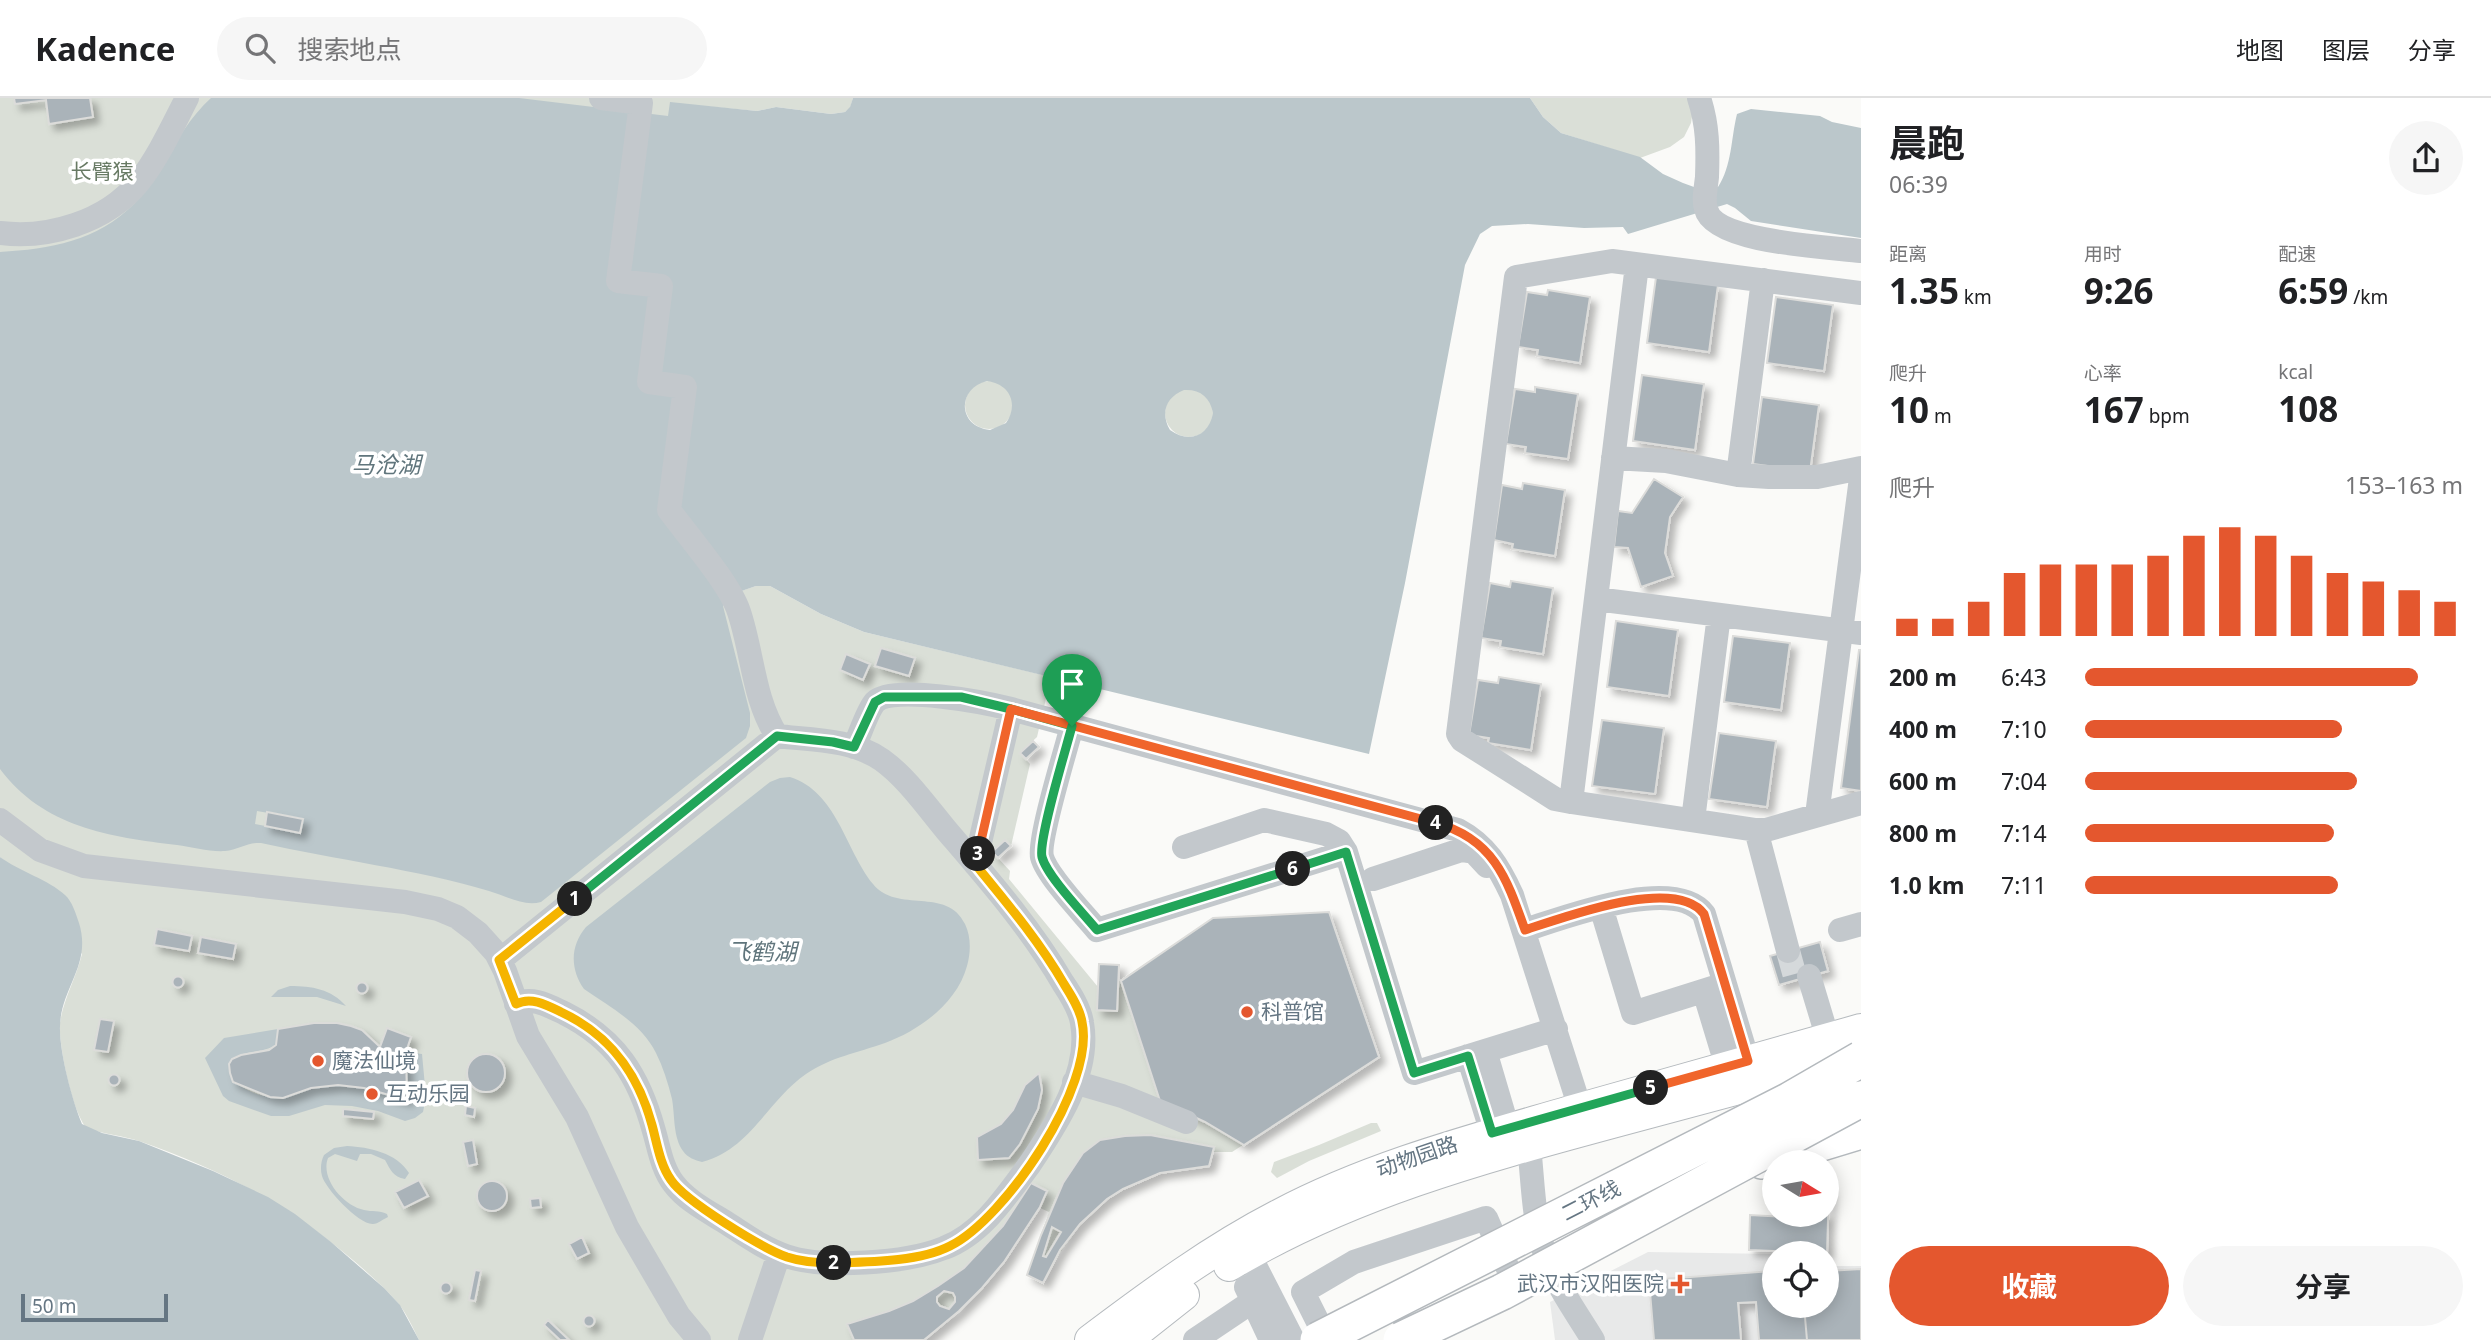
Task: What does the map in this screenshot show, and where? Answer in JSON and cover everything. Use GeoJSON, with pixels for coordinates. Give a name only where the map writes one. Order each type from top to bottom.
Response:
{"type":"FeatureCollection","features":[{"type":"Feature","properties":{"kind":"highway","name":"二环线"},"geometry":{"type":"LineString","coordinates":[[1318,1340],[1778,1106],[1861,1058]]}},
{"type":"Feature","properties":{"kind":"highway","name":"二环线"},"geometry":{"type":"LineString","coordinates":[[1403,1340],[1502,1292],[1861,1099]]}},
{"type":"Feature","properties":{"kind":"highway"},"geometry":{"type":"LineString","coordinates":[[1728,1171],[1861,1131]]}},
{"type":"Feature","properties":{"kind":"main road","name":"动物园路"},"geometry":{"type":"LineString","coordinates":[[1126,1340],[1197,1285],[1242,1259],[1359,1200],[1510,1140],[1575,1110],[1861,1029]]}},
{"type":"Feature","properties":{"kind":"main road","name":"动物园路"},"geometry":{"type":"LineString","coordinates":[[1090,1340],[1189,1268],[1280,1213],[1354,1179],[1861,1058]]}},
{"type":"Feature","properties":{"kind":"lane"},"geometry":{"type":"LineString","coordinates":[[0,233],[48,233],[76,224],[113,205],[139,181],[187,98]]}},
{"type":"Feature","properties":{"kind":"lane"},"geometry":{"type":"LineString","coordinates":[[601,98],[641,103],[618,281],[661,286],[649,382],[685,387],[669,510],[731,595],[741,621],[761,706],[777,736]]}},
{"type":"Feature","properties":{"kind":"lane"},"geometry":{"type":"LineString","coordinates":[[1699,98],[1709,141],[1705,206],[1714,221],[1728,230],[1752,237],[1861,251]]}},
{"type":"Feature","properties":{"kind":"lane"},"geometry":{"type":"LineString","coordinates":[[1861,293],[1612,261],[1516,277],[1458,734],[1462,740],[1555,799],[1571,802],[1761,830],[1861,803]]}},
{"type":"Feature","properties":{"kind":"lane"},"geometry":{"type":"LineString","coordinates":[[1571,802],[1637,265]]}},
{"type":"Feature","properties":{"kind":"lane"},"geometry":{"type":"LineString","coordinates":[[1738,475],[1763,281]]}},
{"type":"Feature","properties":{"kind":"lane"},"geometry":{"type":"LineString","coordinates":[[1613,458],[1666,461],[1738,475],[1808,477],[1861,468]]}},
{"type":"Feature","properties":{"kind":"lane"},"geometry":{"type":"LineString","coordinates":[[1817,815],[1851,632],[1861,478]]}},
{"type":"Feature","properties":{"kind":"lane"},"geometry":{"type":"LineString","coordinates":[[1596,599],[1851,632]]}},
{"type":"Feature","properties":{"kind":"lane"},"geometry":{"type":"LineString","coordinates":[[1693,820],[1720,615]]}},
{"type":"Feature","properties":{"kind":"lane"},"geometry":{"type":"LineString","coordinates":[[854,747],[875,702],[884,697],[952,696],[1011,709],[1451,827],[1466,834],[1473,849],[1499,868],[1512,895],[1525,930],[1575,1110]]}},
{"type":"Feature","properties":{"kind":"lane"},"geometry":{"type":"LineString","coordinates":[[975,864],[1011,709]]}},
{"type":"Feature","properties":{"kind":"lane"},"geometry":{"type":"LineString","coordinates":[[1072,726],[1044,835],[1042,855],[1061,887],[1097,930],[1346,852]]}},
{"type":"Feature","properties":{"kind":"lane"},"geometry":{"type":"LineString","coordinates":[[499,960],[777,736],[833,742],[872,754],[890,767],[975,864],[1051,961],[1078,1011],[1082,1022],[1083,1049],[1074,1082],[1059,1119],[1017,1182],[987,1219],[949,1247],[894,1259],[806,1261],[779,1254],[706,1210],[677,1188],[668,1176],[660,1155],[642,1093],[629,1067],[610,1044],[591,1029],[557,1010],[526,1000],[516,1004]]}},
{"type":"Feature","properties":{"kind":"lane"},"geometry":{"type":"LineString","coordinates":[[0,820],[40,850],[84,866],[379,899],[438,909],[472,927],[491,946],[499,960],[533,1045],[577,1117],[627,1227],[679,1316],[699,1340]]}},
{"type":"Feature","properties":{"kind":"lane"},"geometry":{"type":"LineString","coordinates":[[1184,847],[1264,820],[1326,834],[1339,841],[1346,852],[1414,1073],[1551,1030]]}},
{"type":"Feature","properties":{"kind":"lane"},"geometry":{"type":"LineString","coordinates":[[1761,830],[1794,949]]}},
{"type":"Feature","properties":{"kind":"lane"},"geometry":{"type":"LineString","coordinates":[[1373,878],[1473,849]]}},
{"type":"Feature","properties":{"kind":"lane"},"geometry":{"type":"LineString","coordinates":[[1473,849],[1470,851],[1481,859],[1505,898],[1551,1030]]}},
{"type":"Feature","properties":{"kind":"lane"},"geometry":{"type":"LineString","coordinates":[[1525,930],[1601,907],[1640,899],[1681,901],[1698,907],[1704,914],[1715,988],[1738,1064]]}},
{"type":"Feature","properties":{"kind":"lane"},"geometry":{"type":"LineString","coordinates":[[1601,907],[1633,1013],[1715,988]]}},
{"type":"Feature","properties":{"kind":"lane"},"geometry":{"type":"LineString","coordinates":[[1803,978],[1820,1041]]}},
{"type":"Feature","properties":{"kind":"lane"},"geometry":{"type":"LineString","coordinates":[[1476,1053],[1535,1204],[1544,1252],[1560,1287],[1594,1340]]}},
{"type":"Feature","properties":{"kind":"lane"},"geometry":{"type":"LineString","coordinates":[[1074,1082],[1144,1104],[1186,1122]]}},
{"type":"Feature","properties":{"kind":"lane"},"geometry":{"type":"LineString","coordinates":[[1510,1140],[1530,1243],[1543,1277],[1578,1340]]}},
{"type":"Feature","properties":{"kind":"lane"},"geometry":{"type":"LineString","coordinates":[[1327,1340],[1303,1292],[1354,1262],[1486,1218],[1516,1287],[1403,1340]]}},
{"type":"Feature","properties":{"kind":"lane"},"geometry":{"type":"LineString","coordinates":[[750,1340],[779,1254]]}},
{"type":"Feature","properties":{"kind":"lane"},"geometry":{"type":"LineString","coordinates":[[1242,1259],[1259,1300],[1271,1340]]}},
{"type":"Feature","properties":{"kind":"lane"},"geometry":{"type":"LineString","coordinates":[[1195,1340],[1259,1300]]}},
{"type":"Feature","properties":{"kind":"lane"},"geometry":{"type":"LineString","coordinates":[[1227,1340],[1259,1300]]}},
{"type":"Feature","properties":{"kind":"lane"},"geometry":{"type":"LineString","coordinates":[[1259,1300],[1293,1340]]}},
{"type":"Feature","properties":{"kind":"shaded area","name":"武汉市汉阳医院"},"geometry":{"type":"Polygon","coordinates":[[[1648,1252],[1762,1254],[1762,1318],[1839,1318],[1839,1266],[1861,1266],[1861,1340],[1555,1340],[1550,1302],[1648,1252]]]}},
{"type":"Feature","properties":{"kind":"green space","name":"长臂猿"},"geometry":{"type":"Polygon","coordinates":[[[0,98],[853,98],[850,108],[845,112],[831,114],[776,107],[757,111],[670,103],[741,591],[756,586],[770,586],[821,614],[864,632],[1051,677],[1037,737],[1020,753],[1030,764],[1011,846],[998,858],[1010,871],[1009,879],[1098,987],[1097,1010],[1117,1011],[1118,982],[1213,918],[1329,912],[1379,1057],[1232,1152],[1213,1152],[1209,1166],[1152,1176],[1108,1199],[1073,1234],[1043,1283],[1027,1275],[1049,1212],[1040,1208],[989,1280],[942,1327],[924,1340],[419,1340],[401,1307],[380,1284],[324,1237],[275,1203],[196,1163],[133,1139],[88,1129],[82,1122],[72,1095],[60,1033],[64,1006],[82,954],[11,866],[0,857],[0,98]]]}},
{"type":"Feature","properties":{"kind":"green space"},"geometry":{"type":"Polygon","coordinates":[[[1530,98],[1695,98],[1691,123],[1684,137],[1670,147],[1640,158],[1561,133],[1543,117],[1530,98]]]}},
{"type":"Feature","properties":{"kind":"green space"},"geometry":{"type":"Polygon","coordinates":[[[989,381],[1006,388],[1013,405],[1006,422],[989,429],[972,422],[965,405],[972,388],[989,381]]]}},
{"type":"Feature","properties":{"kind":"green space"},"geometry":{"type":"Polygon","coordinates":[[[1189,389],[1206,396],[1213,413],[1206,430],[1189,437],[1172,430],[1165,413],[1172,396],[1189,389]]]}},
{"type":"Feature","properties":{"kind":"green space"},"geometry":{"type":"Polygon","coordinates":[[[1371,1123],[1377,1123],[1381,1131],[1309,1161],[1277,1178],[1271,1172],[1274,1162],[1371,1123]]]}},
{"type":"Feature","properties":{"kind":"water","name":"马沧湖"},"geometry":{"type":"Polygon","coordinates":[[[211,98],[519,98],[668,116],[670,102],[757,111],[776,107],[831,114],[845,112],[853,98],[1530,98],[1543,117],[1561,133],[1640,157],[1663,174],[1694,187],[1718,187],[1729,161],[1737,114],[1751,109],[1820,116],[1832,122],[1861,128],[1861,238],[1751,221],[1727,204],[1628,234],[1623,227],[1584,228],[1528,224],[1492,226],[1480,234],[1465,265],[1405,583],[1369,754],[864,632],[821,614],[770,586],[756,586],[727,596],[723,606],[750,713],[746,738],[541,902],[528,903],[433,877],[261,843],[213,851],[103,833],[79,826],[36,804],[17,789],[0,769],[0,252],[72,241],[89,235],[120,217],[142,194],[185,129],[211,98]],[[987,381],[970,392],[965,407],[972,422],[990,430],[1006,423],[1012,402],[1002,386],[987,381]],[[1184,390],[1166,406],[1165,418],[1170,430],[1191,437],[1203,432],[1213,413],[1209,403],[1203,395],[1195,391],[1184,390]],[[257,811],[255,824],[301,833],[303,819],[257,811]]]}},
{"type":"Feature","properties":{"kind":"water","name":"飞鹤湖"},"geometry":{"type":"Polygon","coordinates":[[[790,777],[806,784],[830,808],[863,870],[883,893],[895,898],[946,906],[957,913],[968,934],[968,961],[955,992],[924,1023],[885,1043],[815,1068],[792,1085],[733,1147],[702,1162],[687,1155],[680,1145],[669,1087],[656,1053],[634,1025],[584,989],[574,966],[575,950],[586,927],[770,782],[790,777]]]}},
{"type":"Feature","properties":{"kind":"water"},"geometry":{"type":"Polygon","coordinates":[[[0,857],[65,895],[72,904],[79,923],[82,951],[65,999],[60,1026],[67,1075],[82,1124],[102,1133],[139,1141],[213,1171],[268,1197],[295,1214],[384,1288],[400,1305],[419,1340],[0,1340],[0,857]]]}},
{"type":"Feature","properties":{"kind":"water"},"geometry":{"type":"Polygon","coordinates":[[[290,986],[321,990],[346,1006],[317,997],[271,997],[278,990],[290,986]]]}},
{"type":"Feature","properties":{"kind":"water"},"geometry":{"type":"Polygon","coordinates":[[[278,1029],[276,1045],[235,1057],[231,1062],[234,1082],[260,1095],[271,1097],[336,1084],[367,1088],[406,1100],[406,1052],[422,1054],[426,1097],[423,1112],[405,1121],[378,1111],[325,1105],[289,1116],[271,1116],[229,1101],[223,1096],[205,1058],[224,1038],[278,1029]]]}},
{"type":"Feature","properties":{"kind":"water"},"geometry":{"type":"Polygon","coordinates":[[[347,1146],[382,1152],[397,1160],[409,1173],[405,1179],[398,1176],[392,1172],[385,1160],[371,1154],[360,1154],[357,1161],[335,1154],[328,1158],[327,1174],[342,1197],[356,1207],[387,1214],[388,1217],[377,1223],[367,1223],[360,1219],[324,1182],[321,1165],[324,1155],[334,1148],[347,1146]]]}},
{"type":"Feature","properties":{"kind":"building"},"geometry":{"type":"Polygon","coordinates":[[[14,98],[90,98],[93,117],[49,124],[46,100],[15,104],[14,98]]]}},
{"type":"Feature","properties":{"kind":"building"},"geometry":{"type":"Polygon","coordinates":[[[1656,277],[1718,285],[1709,352],[1647,343],[1656,277]]]}},
{"type":"Feature","properties":{"kind":"building"},"geometry":{"type":"Polygon","coordinates":[[[1548,290],[1590,297],[1580,363],[1537,356],[1538,350],[1518,347],[1527,292],[1547,295],[1548,290]]]}},
{"type":"Feature","properties":{"kind":"building"},"geometry":{"type":"Polygon","coordinates":[[[1776,297],[1833,305],[1824,371],[1767,363],[1776,297]]]}},
{"type":"Feature","properties":{"kind":"building"},"geometry":{"type":"Polygon","coordinates":[[[1642,375],[1704,384],[1695,450],[1633,441],[1642,375]]]}},
{"type":"Feature","properties":{"kind":"building"},"geometry":{"type":"Polygon","coordinates":[[[1535,387],[1578,394],[1568,459],[1525,453],[1526,447],[1506,444],[1515,389],[1535,392],[1535,387]]]}},
{"type":"Feature","properties":{"kind":"building"},"geometry":{"type":"Polygon","coordinates":[[[1762,397],[1819,405],[1810,472],[1753,464],[1762,397]]]}},
{"type":"Feature","properties":{"kind":"building"},"geometry":{"type":"Polygon","coordinates":[[[1654,479],[1683,497],[1670,517],[1665,553],[1673,576],[1641,587],[1628,548],[1614,547],[1618,511],[1632,513],[1654,479]]]}},
{"type":"Feature","properties":{"kind":"building"},"geometry":{"type":"Polygon","coordinates":[[[1523,483],[1565,490],[1555,556],[1512,549],[1513,544],[1494,540],[1502,485],[1522,489],[1523,483]]]}},
{"type":"Feature","properties":{"kind":"building"},"geometry":{"type":"Polygon","coordinates":[[[1511,581],[1553,588],[1543,654],[1500,647],[1501,641],[1481,638],[1490,583],[1510,587],[1511,581]]]}},
{"type":"Feature","properties":{"kind":"building"},"geometry":{"type":"Polygon","coordinates":[[[1616,621],[1678,630],[1669,696],[1607,687],[1616,621]]]}},
{"type":"Feature","properties":{"kind":"building"},"geometry":{"type":"Polygon","coordinates":[[[1733,636],[1790,643],[1781,710],[1724,702],[1733,636]]]}},
{"type":"Feature","properties":{"kind":"building"},"geometry":{"type":"Polygon","coordinates":[[[881,648],[915,658],[909,676],[875,666],[881,648]]]}},
{"type":"Feature","properties":{"kind":"building"},"geometry":{"type":"Polygon","coordinates":[[[1861,650],[1861,791],[1841,788],[1861,650]]]}},
{"type":"Feature","properties":{"kind":"building"},"geometry":{"type":"Polygon","coordinates":[[[846,654],[870,664],[863,680],[840,670],[846,654]]]}},
{"type":"Feature","properties":{"kind":"building"},"geometry":{"type":"Polygon","coordinates":[[[1499,677],[1541,684],[1531,750],[1488,743],[1489,738],[1469,735],[1478,680],[1498,683],[1499,677]]]}},
{"type":"Feature","properties":{"kind":"building"},"geometry":{"type":"Polygon","coordinates":[[[1602,720],[1664,728],[1655,794],[1592,786],[1602,720]]]}},
{"type":"Feature","properties":{"kind":"building"},"geometry":{"type":"Polygon","coordinates":[[[1719,733],[1776,741],[1767,807],[1709,799],[1719,733]]]}},
{"type":"Feature","properties":{"kind":"building"},"geometry":{"type":"Polygon","coordinates":[[[1033,741],[1039,747],[1026,759],[1020,753],[1033,741]]]}},
{"type":"Feature","properties":{"kind":"building"},"geometry":{"type":"Polygon","coordinates":[[[267,812],[303,819],[300,833],[265,826],[267,812]]]}},
{"type":"Feature","properties":{"kind":"building"},"geometry":{"type":"Polygon","coordinates":[[[1005,840],[1011,846],[998,858],[992,852],[1005,840]]]}},
{"type":"Feature","properties":{"kind":"building","name":"科普馆"},"geometry":{"type":"Polygon","coordinates":[[[1329,912],[1379,1057],[1244,1145],[1205,1122],[1160,1101],[1121,981],[1213,918],[1329,912]]]}},
{"type":"Feature","properties":{"kind":"building"},"geometry":{"type":"Polygon","coordinates":[[[157,929],[192,936],[189,951],[154,945],[157,929]]]}},
{"type":"Feature","properties":{"kind":"building"},"geometry":{"type":"Polygon","coordinates":[[[201,937],[236,944],[233,959],[198,953],[201,937]]]}},
{"type":"Feature","properties":{"kind":"building"},"geometry":{"type":"Polygon","coordinates":[[[1820,942],[1828,971],[1779,985],[1770,956],[1820,942]]]}},
{"type":"Feature","properties":{"kind":"building"},"geometry":{"type":"Polygon","coordinates":[[[1099,964],[1119,965],[1117,1011],[1097,1010],[1099,964]]]}},
{"type":"Feature","properties":{"kind":"building"},"geometry":{"type":"Polygon","coordinates":[[[178,976],[184,982],[178,988],[172,982],[178,976]]]}},
{"type":"Feature","properties":{"kind":"building"},"geometry":{"type":"Polygon","coordinates":[[[362,982],[368,988],[362,994],[356,988],[362,982]]]}},
{"type":"Feature","properties":{"kind":"building"},"geometry":{"type":"Polygon","coordinates":[[[100,1019],[114,1021],[108,1052],[94,1050],[100,1019]]]}},
{"type":"Feature","properties":{"kind":"building","name":"魔法仙境"},"geometry":{"type":"Polygon","coordinates":[[[314,1023],[337,1023],[362,1030],[380,1047],[387,1028],[411,1037],[406,1052],[407,1100],[364,1088],[338,1085],[311,1088],[283,1098],[270,1097],[233,1082],[229,1064],[232,1059],[269,1050],[276,1045],[278,1029],[314,1023]]]}},
{"type":"Feature","properties":{"kind":"building"},"geometry":{"type":"Polygon","coordinates":[[[486,1054],[499,1060],[505,1073],[499,1086],[486,1092],[473,1086],[467,1073],[473,1060],[486,1054]]]}},
{"type":"Feature","properties":{"kind":"building"},"geometry":{"type":"Polygon","coordinates":[[[1039,1073],[1042,1090],[1038,1109],[1020,1144],[1009,1158],[978,1160],[977,1137],[1001,1124],[1013,1110],[1025,1085],[1039,1073]]]}},
{"type":"Feature","properties":{"kind":"building"},"geometry":{"type":"Polygon","coordinates":[[[114,1074],[120,1080],[114,1086],[108,1080],[114,1074]]]}},
{"type":"Feature","properties":{"kind":"building"},"geometry":{"type":"Polygon","coordinates":[[[466,1106],[475,1108],[474,1117],[465,1115],[466,1106]]]}},
{"type":"Feature","properties":{"kind":"building"},"geometry":{"type":"Polygon","coordinates":[[[343,1109],[374,1112],[373,1119],[343,1116],[343,1109]]]}},
{"type":"Feature","properties":{"kind":"building"},"geometry":{"type":"Polygon","coordinates":[[[1150,1135],[1214,1147],[1209,1166],[1160,1173],[1107,1199],[1080,1224],[1060,1250],[1043,1283],[1027,1275],[1063,1183],[1083,1153],[1100,1140],[1150,1135]],[[1052,1227],[1043,1256],[1046,1257],[1061,1232],[1052,1227]]]}},
{"type":"Feature","properties":{"kind":"building"},"geometry":{"type":"Polygon","coordinates":[[[473,1140],[477,1164],[468,1166],[463,1142],[473,1140]]]}},
{"type":"Feature","properties":{"kind":"building"},"geometry":{"type":"Polygon","coordinates":[[[419,1180],[428,1196],[404,1208],[395,1192],[419,1180]]]}},
{"type":"Feature","properties":{"kind":"building"},"geometry":{"type":"Polygon","coordinates":[[[492,1181],[503,1185],[507,1196],[503,1207],[492,1211],[481,1207],[477,1196],[481,1185],[492,1181]]]}},
{"type":"Feature","properties":{"kind":"building"},"geometry":{"type":"Polygon","coordinates":[[[1031,1183],[1047,1191],[1040,1207],[1004,1262],[959,1311],[924,1340],[854,1340],[847,1324],[913,1301],[938,1286],[964,1268],[1003,1226],[1031,1183]],[[944,1291],[937,1297],[940,1306],[949,1309],[955,1302],[953,1293],[944,1291]]]}},
{"type":"Feature","properties":{"kind":"building"},"geometry":{"type":"Polygon","coordinates":[[[540,1198],[541,1207],[531,1208],[530,1199],[540,1198]]]}},
{"type":"Feature","properties":{"kind":"building"},"geometry":{"type":"Polygon","coordinates":[[[1750,1215],[1762,1216],[1762,1227],[1828,1227],[1827,1241],[1762,1241],[1762,1250],[1749,1250],[1750,1215]]]}},
{"type":"Feature","properties":{"kind":"building"},"geometry":{"type":"Polygon","coordinates":[[[582,1237],[589,1253],[577,1259],[569,1244],[582,1237]]]}},
{"type":"Feature","properties":{"kind":"building"},"geometry":{"type":"Polygon","coordinates":[[[1861,1269],[1861,1340],[1807,1340],[1805,1318],[1839,1318],[1839,1270],[1861,1269]]]}},
{"type":"Feature","properties":{"kind":"building"},"geometry":{"type":"Polygon","coordinates":[[[475,1270],[481,1271],[475,1301],[469,1300],[475,1270]]]}},
{"type":"Feature","properties":{"kind":"building"},"geometry":{"type":"Polygon","coordinates":[[[1762,1272],[1762,1318],[1805,1318],[1807,1340],[1759,1340],[1756,1302],[1738,1303],[1741,1340],[1654,1340],[1649,1280],[1762,1272]]]}},
{"type":"Feature","properties":{"kind":"building"},"geometry":{"type":"Polygon","coordinates":[[[446,1282],[452,1288],[446,1294],[440,1288],[446,1282]]]}},
{"type":"Feature","properties":{"kind":"building"},"geometry":{"type":"Polygon","coordinates":[[[589,1315],[595,1321],[589,1327],[583,1321],[589,1315]]]}},
{"type":"Feature","properties":{"kind":"building"},"geometry":{"type":"Polygon","coordinates":[[[548,1320],[569,1340],[560,1340],[544,1325],[548,1320]]]}},
{"type":"Feature","properties":{"kind":"tunnel"},"geometry":{"type":"LineString","coordinates":[[1788,951],[1796,980]]}},
{"type":"Feature","properties":{"kind":"place","name":"科普馆"},"geometry":{"type":"Point","coordinates":[1247,1012]}},
{"type":"Feature","properties":{"kind":"place","name":"魔法仙境"},"geometry":{"type":"Point","coordinates":[318,1061]}},
{"type":"Feature","properties":{"kind":"place","name":"互动乐园"},"geometry":{"type":"Point","coordinates":[372,1094]}},
{"type":"Feature","properties":{"kind":"place","name":"武汉市汉阳医院"},"geometry":{"type":"Point","coordinates":[1680,1284]}},
{"type":"Feature","properties":{"kind":"route"},"geometry":{"type":"LineString","coordinates":[[1072,726],[1042,717],[1011,709],[961,697],[891,696],[875,702],[854,747],[777,736],[499,960],[516,1004],[526,1000],[557,1010],[591,1029],[610,1044],[629,1067],[642,1093],[660,1155],[672,1182],[687,1197],[768,1248],[788,1257],[825,1263],[894,1259],[949,1247],[987,1219],[1037,1154],[1059,1119],[1070,1095],[1083,1049],[1082,1022],[1071,995],[1051,961],[1021,920],[975,864],[1011,709],[1072,726],[1440,824],[1458,830],[1477,841],[1499,868],[1525,930],[1601,907],[1640,899],[1664,899],[1692,904],[1704,914],[1748,1061],[1492,1133],[1468,1056],[1414,1073],[1346,852],[1097,930],[1061,887],[1042,855],[1044,835],[1072,726]]}}]}
